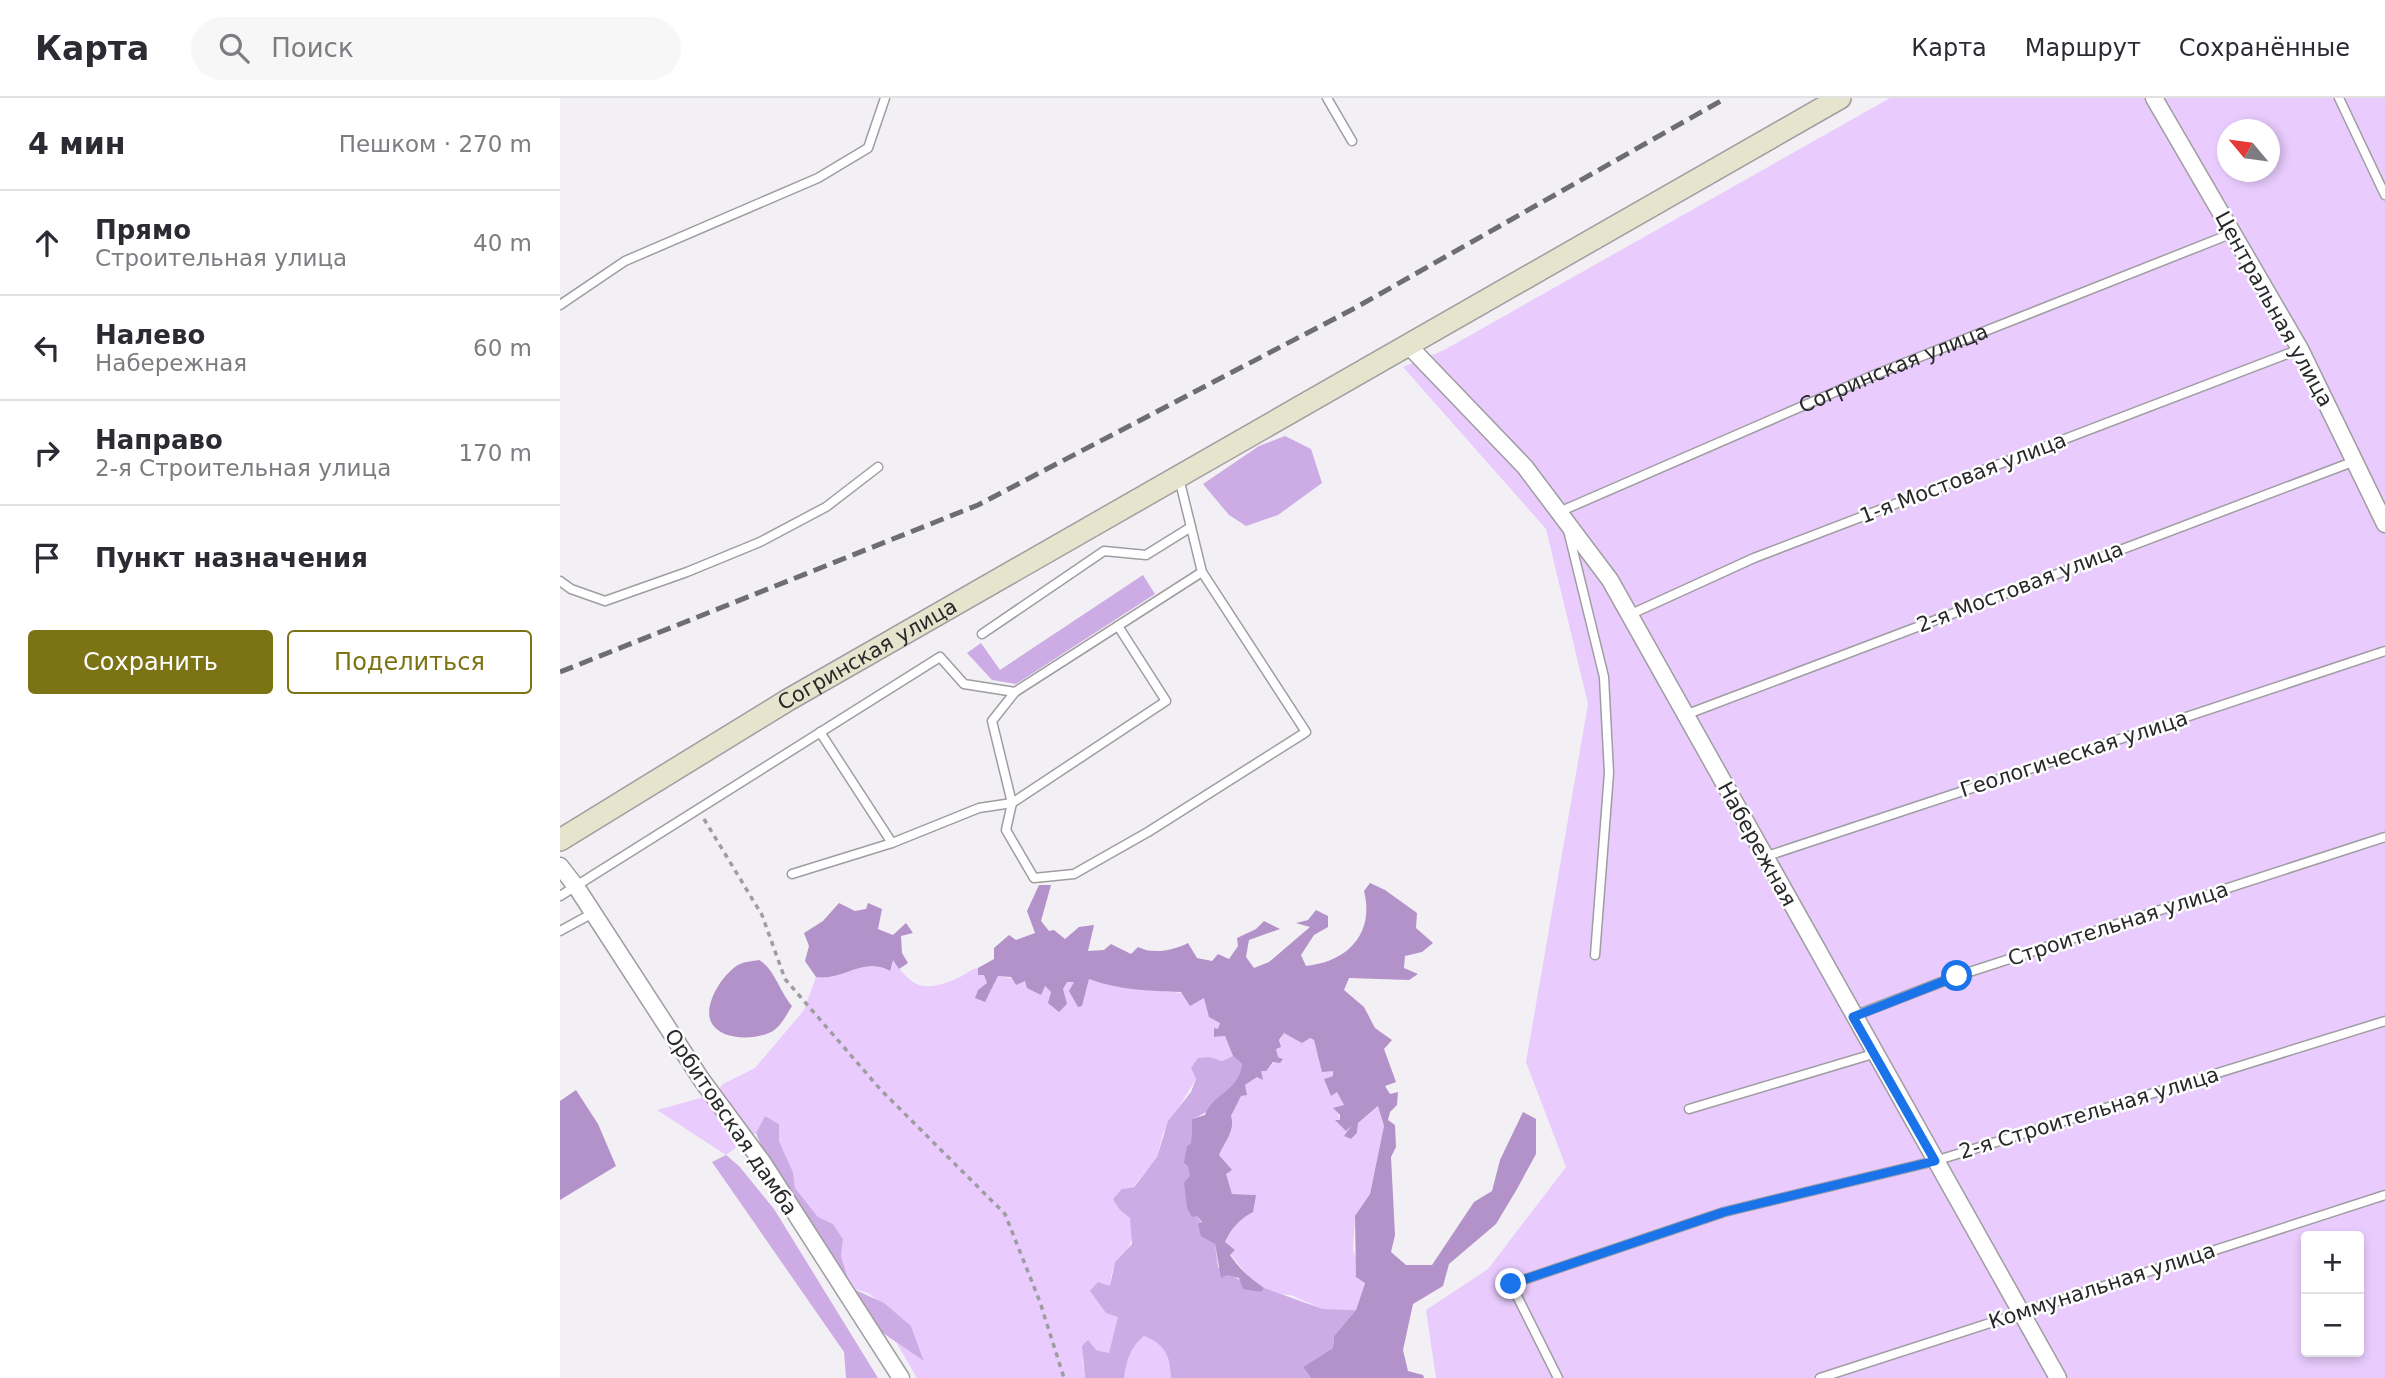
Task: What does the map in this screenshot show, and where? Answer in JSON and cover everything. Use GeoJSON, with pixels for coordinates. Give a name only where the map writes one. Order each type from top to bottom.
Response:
{"type":"FeatureCollection","features":[{"type":"Feature","properties":{"kind":"street","name":"Согринская улица"},"geometry":{"type":"LineString","coordinates":[[560,840],[788,700],[1840,98]]}},
{"type":"Feature","properties":{"kind":"street","name":"Центральная улица"},"geometry":{"type":"LineString","coordinates":[[2154,98],[2300,349],[2385,524]]}},
{"type":"Feature","properties":{"kind":"street","name":"Набережная"},"geometry":{"type":"LineString","coordinates":[[1408,345],[1525,467],[1610,580],[1873,1054],[2059,1378]]}},
{"type":"Feature","properties":{"kind":"street","name":"Орбитовская дамба"},"geometry":{"type":"LineString","coordinates":[[560,866],[701,1079],[763,1163],[901,1378]]}},
{"type":"Feature","properties":{"kind":"lane"},"geometry":{"type":"LineString","coordinates":[[560,305],[625,261],[818,178],[868,148],[886,98]]}},
{"type":"Feature","properties":{"kind":"lane"},"geometry":{"type":"LineString","coordinates":[[1327,98],[1352,141]]}},
{"type":"Feature","properties":{"kind":"lane"},"geometry":{"type":"LineString","coordinates":[[2339,98],[2385,195]]}},
{"type":"Feature","properties":{"kind":"lane","name":"Согринская улица"},"geometry":{"type":"LineString","coordinates":[[1562,516],[1874,375],[2233,233]]}},
{"type":"Feature","properties":{"kind":"lane","name":"1-я Мостовая улица"},"geometry":{"type":"LineString","coordinates":[[1629,615],[1754,558],[2300,349]]}},
{"type":"Feature","properties":{"kind":"lane","name":"2-я Мостовая улица"},"geometry":{"type":"LineString","coordinates":[[1685,715],[2355,461]]}},
{"type":"Feature","properties":{"kind":"lane"},"geometry":{"type":"LineString","coordinates":[[560,581],[570,589],[606,601],[760,542],[826,507],[878,467]]}},
{"type":"Feature","properties":{"kind":"lane"},"geometry":{"type":"LineString","coordinates":[[1179,475],[1202,572],[1306,732],[1148,832],[1074,874],[1034,878],[1006,830],[1012,803],[992,721],[1015,692],[1202,572]]}},
{"type":"Feature","properties":{"kind":"lane"},"geometry":{"type":"LineString","coordinates":[[1562,516],[1604,677],[1609,774],[1595,955]]}},
{"type":"Feature","properties":{"kind":"lane"},"geometry":{"type":"LineString","coordinates":[[982,634],[1104,551],[1146,555],[1191,527]]}},
{"type":"Feature","properties":{"kind":"lane"},"geometry":{"type":"LineString","coordinates":[[792,874],[892,843],[979,808],[1012,803],[1166,701],[1118,626]]}},
{"type":"Feature","properties":{"kind":"lane","name":"Геологическая улица"},"geometry":{"type":"LineString","coordinates":[[1764,857],[2385,651]]}},
{"type":"Feature","properties":{"kind":"lane"},"geometry":{"type":"LineString","coordinates":[[560,896],[577,888],[940,657],[964,684],[1015,692]]}},
{"type":"Feature","properties":{"kind":"lane"},"geometry":{"type":"LineString","coordinates":[[820,732],[892,843]]}},
{"type":"Feature","properties":{"kind":"lane","name":"Строительная улица"},"geometry":{"type":"LineString","coordinates":[[1853,1017],[1957,976],[2385,837]]}},
{"type":"Feature","properties":{"kind":"lane"},"geometry":{"type":"LineString","coordinates":[[560,931],[593,913]]}},
{"type":"Feature","properties":{"kind":"lane","name":"2-я Строительная улица"},"geometry":{"type":"LineString","coordinates":[[1558,1378],[1511,1284],[1724,1212],[1935,1161],[2385,1021]]}},
{"type":"Feature","properties":{"kind":"lane"},"geometry":{"type":"LineString","coordinates":[[1689,1109],[1873,1054]]}},
{"type":"Feature","properties":{"kind":"lane","name":"Коммунальная улица"},"geometry":{"type":"LineString","coordinates":[[1820,1378],[2385,1195]]}},
{"type":"Feature","properties":{"kind":"path"},"geometry":{"type":"LineString","coordinates":[[698,810],[762,915],[785,979],[880,1089],[1005,1214],[1040,1302],[1064,1378]]}},
{"type":"Feature","properties":{"kind":"shaded area"},"geometry":{"type":"Polygon","coordinates":[[[1890,98],[2385,98],[2385,1378],[1436,1378],[1426,1310],[1488,1269],[1566,1167],[1526,1062],[1588,704],[1546,529],[1403,367],[1444,350],[1890,98]]]}},
{"type":"Feature","properties":{"kind":"shaded area"},"geometry":{"type":"Polygon","coordinates":[[[1285,436],[1311,449],[1322,483],[1278,515],[1246,526],[1229,515],[1203,484],[1259,446],[1285,436]]]}},
{"type":"Feature","properties":{"kind":"shaded area"},"geometry":{"type":"Polygon","coordinates":[[[1143,575],[1155,594],[1016,684],[992,680],[967,653],[981,643],[1000,670],[1143,575]]]}},
{"type":"Feature","properties":{"kind":"shaded area"},"geometry":{"type":"Polygon","coordinates":[[[1370,883],[1385,890],[1417,913],[1416,928],[1433,943],[1422,952],[1405,956],[1404,968],[1418,974],[1409,980],[1349,978],[1344,990],[1364,1007],[1375,1028],[1392,1040],[1384,1049],[1396,1082],[1385,1086],[1390,1094],[1398,1092],[1397,1105],[1390,1112],[1388,1120],[1395,1125],[1396,1147],[1391,1157],[1395,1235],[1391,1252],[1406,1265],[1432,1265],[1474,1202],[1492,1191],[1500,1160],[1523,1112],[1536,1119],[1536,1154],[1496,1224],[1449,1264],[1443,1286],[1413,1304],[1403,1350],[1408,1371],[1423,1375],[1424,1378],[1311,1378],[1303,1367],[1333,1348],[1334,1336],[1356,1310],[1365,1283],[1356,1277],[1355,1216],[1370,1194],[1384,1126],[1378,1106],[1358,1123],[1357,1133],[1351,1139],[1344,1136],[1352,1125],[1346,1131],[1335,1120],[1340,1120],[1340,1115],[1333,1108],[1344,1105],[1337,1092],[1331,1096],[1324,1079],[1333,1076],[1333,1071],[1322,1072],[1314,1040],[1310,1038],[1302,1043],[1284,1033],[1279,1040],[1281,1047],[1276,1049],[1278,1057],[1283,1059],[1280,1063],[1273,1062],[1266,1071],[1261,1071],[1263,1080],[1257,1077],[1245,1085],[1247,1095],[1241,1096],[1231,1116],[1231,1132],[1219,1155],[1232,1170],[1226,1174],[1232,1194],[1256,1195],[1253,1212],[1236,1224],[1225,1242],[1235,1250],[1230,1255],[1238,1265],[1264,1288],[1261,1292],[1243,1289],[1239,1278],[1227,1275],[1221,1278],[1215,1244],[1201,1236],[1198,1224],[1202,1222],[1197,1216],[1192,1217],[1187,1208],[1184,1182],[1190,1176],[1188,1166],[1184,1163],[1187,1146],[1191,1144],[1192,1119],[1205,1115],[1213,1102],[1230,1088],[1242,1064],[1233,1056],[1225,1036],[1214,1037],[1214,1028],[1218,1029],[1220,1023],[1209,1017],[1204,998],[1190,1006],[1181,992],[1123,988],[1089,979],[1082,1006],[1078,1007],[1069,991],[1074,982],[1067,982],[1063,989],[1067,1004],[1059,1012],[1048,1003],[1051,992],[1045,986],[1041,995],[1027,988],[1025,981],[1016,985],[1011,977],[998,976],[985,1002],[975,998],[978,990],[987,983],[984,975],[978,975],[978,968],[994,959],[994,948],[1009,935],[1016,940],[1035,933],[1027,911],[1039,885],[1051,885],[1041,921],[1049,931],[1054,930],[1065,939],[1079,927],[1094,925],[1088,951],[1104,950],[1111,944],[1131,954],[1138,947],[1163,951],[1188,943],[1197,958],[1212,961],[1218,954],[1229,959],[1238,946],[1237,938],[1256,929],[1264,921],[1280,929],[1249,940],[1246,957],[1254,968],[1269,962],[1310,927],[1296,923],[1308,920],[1316,910],[1328,916],[1328,927],[1314,935],[1301,955],[1306,966],[1334,959],[1345,952],[1361,933],[1366,906],[1364,891],[1370,883]]]}},
{"type":"Feature","properties":{"kind":"shaded area"},"geometry":{"type":"Polygon","coordinates":[[[839,903],[855,911],[866,909],[868,903],[882,909],[878,929],[893,935],[906,923],[913,933],[901,936],[902,953],[908,963],[899,969],[893,960],[890,971],[871,966],[835,976],[816,977],[805,961],[809,946],[804,933],[823,921],[839,903]]]}},
{"type":"Feature","properties":{"kind":"shaded area"},"geometry":{"type":"Polygon","coordinates":[[[893,959],[907,977],[928,986],[947,982],[978,968],[978,974],[984,975],[987,984],[985,1002],[998,976],[1025,981],[1041,995],[1044,985],[1051,992],[1063,989],[1067,981],[1075,982],[1082,1006],[1089,978],[1117,986],[1204,997],[1220,1023],[1218,1030],[1215,1029],[1215,1037],[1225,1036],[1233,1056],[1222,1061],[1210,1057],[1191,1068],[1196,1079],[1163,1133],[1157,1157],[1133,1187],[1122,1189],[1120,1210],[1130,1218],[1132,1239],[1112,1272],[1117,1324],[1109,1353],[1096,1350],[1082,1359],[1085,1378],[917,1378],[896,1342],[924,1360],[911,1326],[868,1293],[851,1288],[841,1256],[843,1239],[833,1224],[818,1217],[795,1188],[793,1172],[779,1141],[779,1124],[765,1116],[756,1133],[726,1155],[657,1110],[715,1094],[723,1084],[755,1068],[804,1010],[816,977],[870,966],[889,971],[893,959]]]}},
{"type":"Feature","properties":{"kind":"shaded area"},"geometry":{"type":"Polygon","coordinates":[[[759,960],[773,974],[792,1006],[778,1027],[764,1035],[739,1037],[722,1033],[711,1022],[709,1015],[716,990],[732,969],[745,962],[759,960]]]}},
{"type":"Feature","properties":{"kind":"shaded area"},"geometry":{"type":"Polygon","coordinates":[[[1284,1033],[1302,1042],[1310,1038],[1314,1040],[1322,1071],[1333,1071],[1333,1076],[1324,1079],[1333,1093],[1337,1091],[1344,1105],[1336,1111],[1341,1120],[1335,1120],[1353,1123],[1345,1137],[1352,1139],[1357,1133],[1358,1123],[1379,1106],[1384,1126],[1370,1194],[1355,1217],[1353,1250],[1365,1282],[1356,1310],[1323,1309],[1291,1295],[1273,1294],[1252,1281],[1230,1254],[1235,1251],[1225,1242],[1255,1195],[1232,1194],[1225,1173],[1231,1171],[1218,1155],[1231,1132],[1231,1117],[1245,1085],[1257,1077],[1262,1079],[1260,1071],[1283,1058],[1278,1057],[1275,1049],[1284,1033]]]}},
{"type":"Feature","properties":{"kind":"shaded area"},"geometry":{"type":"Polygon","coordinates":[[[1233,1056],[1242,1064],[1236,1082],[1217,1104],[1192,1119],[1190,1177],[1184,1182],[1197,1216],[1215,1244],[1218,1267],[1260,1292],[1264,1288],[1323,1309],[1356,1310],[1334,1336],[1333,1348],[1303,1367],[1311,1378],[1171,1378],[1169,1363],[1162,1347],[1144,1336],[1130,1355],[1124,1378],[1085,1378],[1082,1346],[1088,1340],[1096,1350],[1109,1353],[1118,1317],[1106,1313],[1090,1291],[1098,1282],[1110,1286],[1115,1262],[1132,1244],[1130,1218],[1120,1210],[1113,1199],[1122,1189],[1134,1187],[1157,1157],[1168,1121],[1191,1092],[1196,1079],[1191,1068],[1198,1058],[1210,1057],[1222,1061],[1233,1056]]]}},
{"type":"Feature","properties":{"kind":"shaded area"},"geometry":{"type":"Polygon","coordinates":[[[576,1090],[598,1124],[616,1166],[560,1200],[560,1101],[576,1090]]]}},
{"type":"Feature","properties":{"kind":"shaded area"},"geometry":{"type":"Polygon","coordinates":[[[765,1116],[779,1124],[779,1141],[793,1172],[795,1188],[818,1217],[833,1224],[843,1239],[841,1256],[851,1287],[769,1165],[756,1133],[765,1116]]]}},
{"type":"Feature","properties":{"kind":"shaded area"},"geometry":{"type":"Polygon","coordinates":[[[726,1155],[739,1166],[774,1209],[878,1378],[846,1378],[844,1352],[712,1162],[726,1155]]]}},
{"type":"Feature","properties":{"kind":"shaded area"},"geometry":{"type":"Polygon","coordinates":[[[851,1288],[884,1303],[911,1326],[924,1361],[880,1331],[851,1288]]]}},
{"type":"Feature","properties":{"kind":"shaded area"},"geometry":{"type":"Polygon","coordinates":[[[1144,1336],[1162,1347],[1169,1363],[1171,1378],[1124,1378],[1130,1355],[1144,1336]]]}},
{"type":"Feature","properties":{"kind":"railway"},"geometry":{"type":"LineString","coordinates":[[560,672],[978,505],[1355,308],[1726,98]]}},
{"type":"Feature","properties":{"kind":"route"},"geometry":{"type":"LineString","coordinates":[[1511,1284],[1724,1212],[1935,1161],[1853,1017],[1957,976]]}}]}
